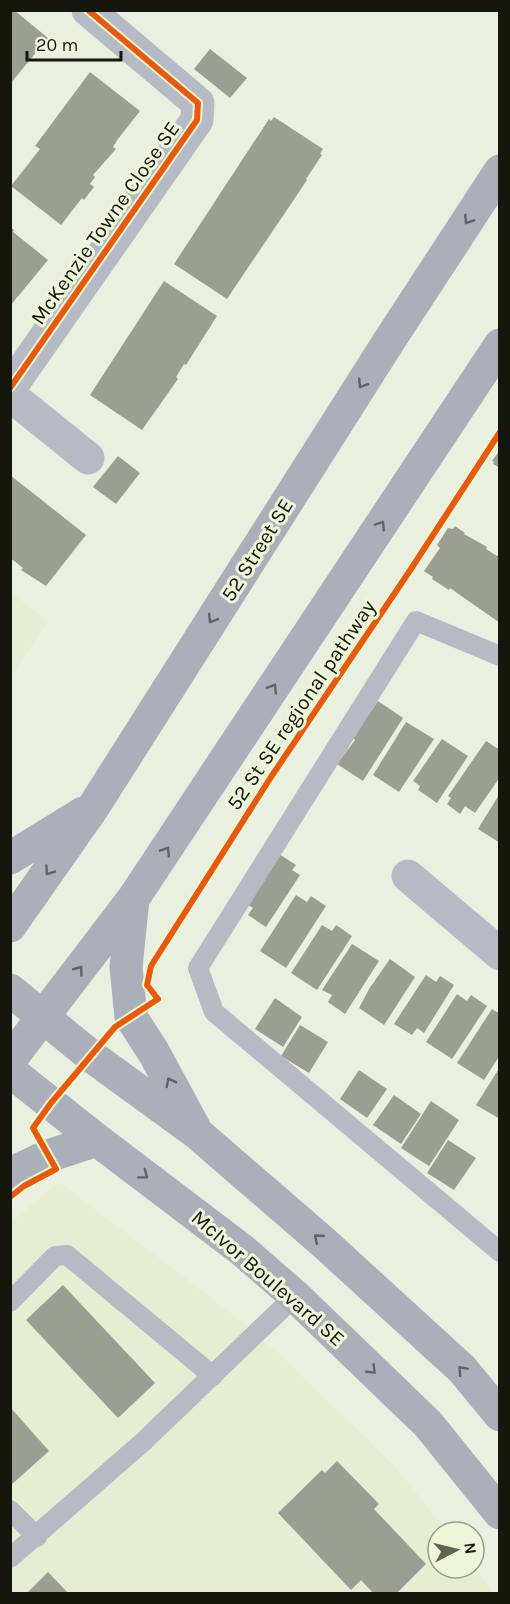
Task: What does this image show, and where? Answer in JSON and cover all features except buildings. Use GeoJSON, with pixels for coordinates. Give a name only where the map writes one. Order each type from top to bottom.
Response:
{"type":"FeatureCollection","features":[{"type":"Feature","properties":{"kind":"main road","name":"52 Street SE"},"geometry":{"type":"LineString","coordinates":[[10,926],[94,806],[389,341],[500,171]]}},
{"type":"Feature","properties":{"kind":"main road"},"geometry":{"type":"LineString","coordinates":[[10,1060],[134,899],[500,345]]}},
{"type":"Feature","properties":{"kind":"main road"},"geometry":{"type":"LineString","coordinates":[[10,858],[94,806]]}},
{"type":"Feature","properties":{"kind":"main road"},"geometry":{"type":"LineString","coordinates":[[134,899],[126,967],[132,1017],[198,1134]]}},
{"type":"Feature","properties":{"kind":"main road"},"geometry":{"type":"LineString","coordinates":[[10,990],[91,1056],[198,1134],[323,1242],[462,1369],[500,1415]]}},
{"type":"Feature","properties":{"kind":"main road","name":"McIvor Boulevard SE"},"geometry":{"type":"LineString","coordinates":[[10,1071],[242,1250],[295,1296],[428,1424],[500,1512]]}},
{"type":"Feature","properties":{"kind":"main road"},"geometry":{"type":"LineString","coordinates":[[10,1174],[48,1156],[97,1140]]}},
{"type":"Feature","properties":{"kind":"street","name":"McKenzie Towne Close SE"},"geometry":{"type":"LineString","coordinates":[[10,388],[197,120],[198,103],[88,10]]}},
{"type":"Feature","properties":{"kind":"street"},"geometry":{"type":"LineString","coordinates":[[10,394],[88,458]]}},
{"type":"Feature","properties":{"kind":"street"},"geometry":{"type":"LineString","coordinates":[[408,876],[500,954]]}},
{"type":"Feature","properties":{"kind":"lane"},"geometry":{"type":"LineString","coordinates":[[500,656],[416,621],[198,968],[214,1012],[500,1252]]}},
{"type":"Feature","properties":{"kind":"lane"},"geometry":{"type":"LineString","coordinates":[[10,1302],[55,1256],[67,1255],[213,1376]]}},
{"type":"Feature","properties":{"kind":"lane"},"geometry":{"type":"LineString","coordinates":[[10,1558],[143,1442],[295,1296]]}},
{"type":"Feature","properties":{"kind":"lane"},"geometry":{"type":"LineString","coordinates":[[10,1510],[37,1536]]}},
{"type":"Feature","properties":{"kind":"shaded area"},"geometry":{"type":"Polygon","coordinates":[[[11,593],[48,621],[11,676],[11,593]]]}},
{"type":"Feature","properties":{"kind":"shaded area"},"geometry":{"type":"Polygon","coordinates":[[[59,1182],[222,1306],[279,1353],[396,1468],[438,1520],[426,1520],[426,1580],[484,1580],[493,1593],[11,1594],[11,1222],[59,1182]]]}},
{"type":"Feature","properties":{"kind":"cycle path"},"geometry":{"type":"LineString","coordinates":[[10,388],[197,120],[198,103],[88,10]]}},
{"type":"Feature","properties":{"kind":"cycle path","name":"52 St SE regional pathway"},"geometry":{"type":"LineString","coordinates":[[10,1197],[24,1186],[56,1169],[33,1128],[115,1027],[158,999],[147,985],[151,966],[271,777],[500,432]]}}]}
